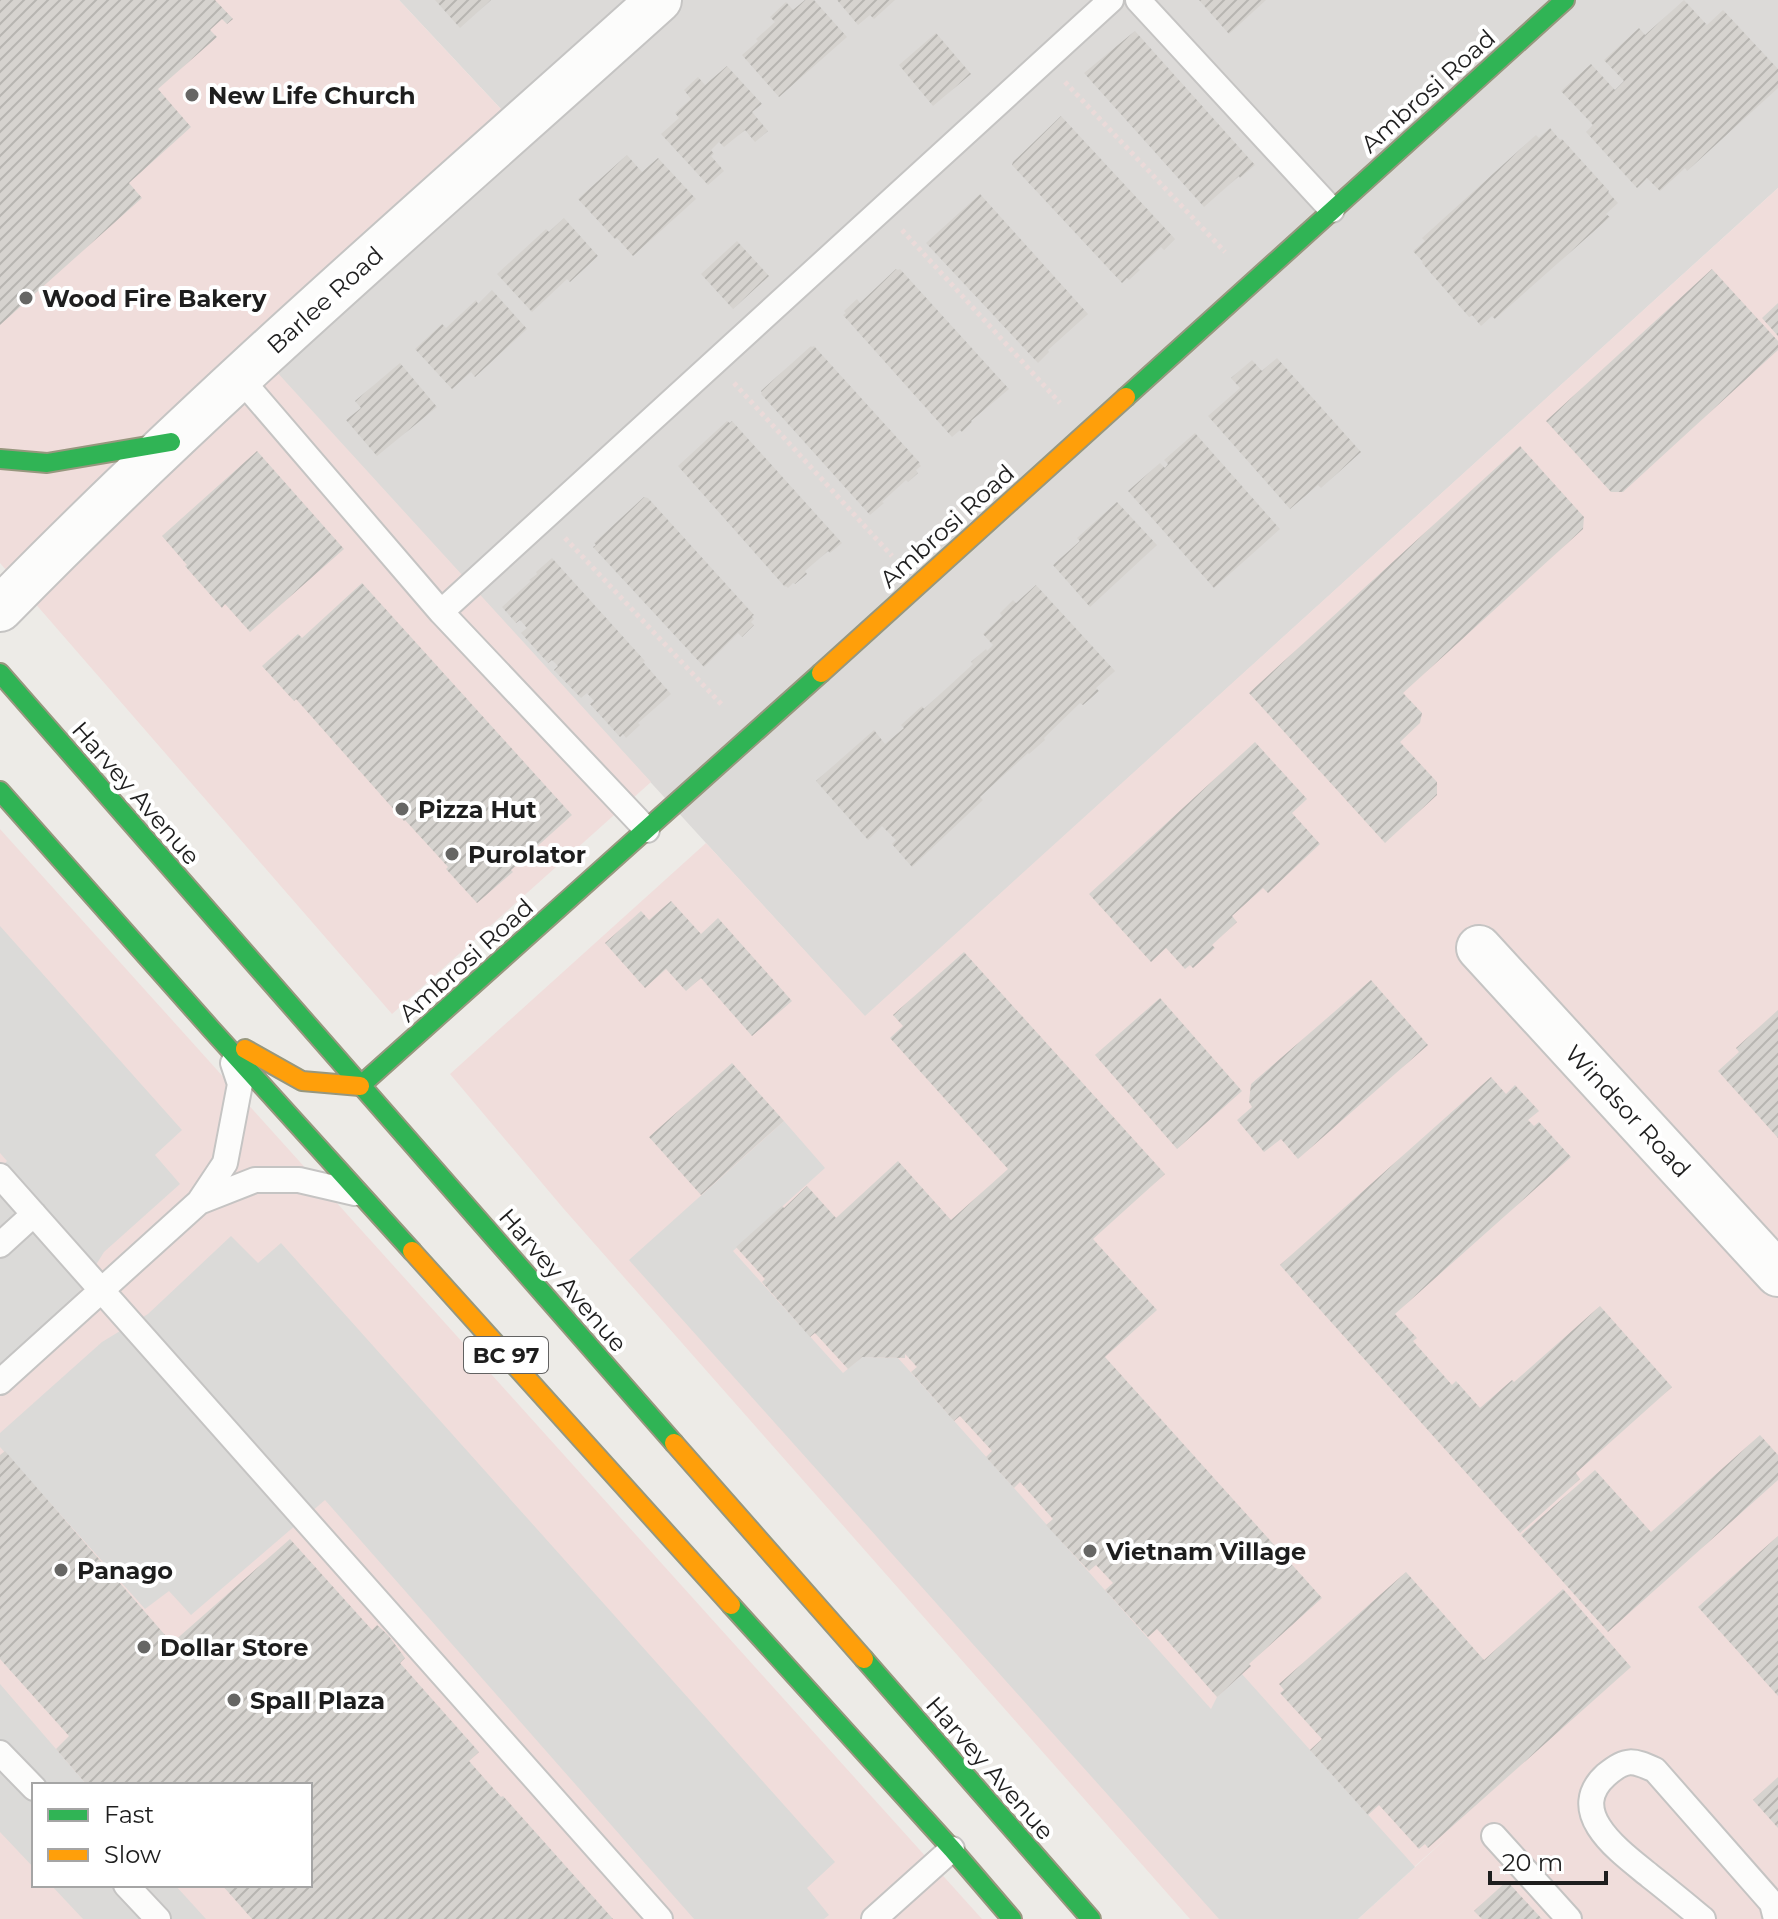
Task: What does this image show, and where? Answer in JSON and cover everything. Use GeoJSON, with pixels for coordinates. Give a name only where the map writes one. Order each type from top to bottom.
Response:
{"type":"FeatureCollection","features":[{"type":"Feature","properties":{"kind":"main road","name":"Ambrosi Road"},"geometry":{"type":"LineString","coordinates":[[360,1086],[1565,0]]}},
{"type":"Feature","properties":{"kind":"main road"},"geometry":{"type":"LineString","coordinates":[[0,459],[47,463],[171,442]]}},
{"type":"Feature","properties":{"kind":"main road","name":"Harvey Avenue"},"geometry":{"type":"LineString","coordinates":[[0,673],[1091,1919]]}},
{"type":"Feature","properties":{"kind":"main road","name":"BC 97"},"geometry":{"type":"LineString","coordinates":[[0,791],[1012,1919]]}},
{"type":"Feature","properties":{"kind":"main road"},"geometry":{"type":"LineString","coordinates":[[220,1038],[302,1081],[360,1086]]}},
{"type":"Feature","properties":{"kind":"street","name":"Barlee Road"},"geometry":{"type":"LineString","coordinates":[[0,609],[239,377],[659,0]]}},
{"type":"Feature","properties":{"kind":"street","name":"Windsor Road"},"geometry":{"type":"LineString","coordinates":[[1479,948],[1776,1267]]}},
{"type":"Feature","properties":{"kind":"lane"},"geometry":{"type":"LineString","coordinates":[[441,612],[1111,0]]}},
{"type":"Feature","properties":{"kind":"lane"},"geometry":{"type":"LineString","coordinates":[[1138,0],[1332,210]]}},
{"type":"Feature","properties":{"kind":"lane"},"geometry":{"type":"LineString","coordinates":[[239,377],[441,612],[647,830]]}},
{"type":"Feature","properties":{"kind":"lane"},"geometry":{"type":"LineString","coordinates":[[0,1382],[199,1202],[225,1163],[240,1084],[220,1038]]}},
{"type":"Feature","properties":{"kind":"lane"},"geometry":{"type":"LineString","coordinates":[[0,1176],[660,1919]]}},
{"type":"Feature","properties":{"kind":"lane"},"geometry":{"type":"LineString","coordinates":[[199,1202],[255,1180],[299,1180],[361,1195]]}},
{"type":"Feature","properties":{"kind":"lane"},"geometry":{"type":"LineString","coordinates":[[0,1245],[34,1214]]}},
{"type":"Feature","properties":{"kind":"lane"},"geometry":{"type":"LineString","coordinates":[[0,1753],[32,1786]]}},
{"type":"Feature","properties":{"kind":"lane"},"geometry":{"type":"LineString","coordinates":[[1703,1919],[1613,1846],[1597,1825],[1591,1804],[1595,1785],[1618,1764],[1635,1761],[1655,1770],[1772,1903],[1776,1919]]}},
{"type":"Feature","properties":{"kind":"lane"},"geometry":{"type":"LineString","coordinates":[[1494,1836],[1569,1919]]}},
{"type":"Feature","properties":{"kind":"lane"},"geometry":{"type":"LineString","coordinates":[[874,1919],[952,1849]]}},
{"type":"Feature","properties":{"kind":"lane"},"geometry":{"type":"LineString","coordinates":[[128,1887],[158,1919]]}},
{"type":"Feature","properties":{"kind":"path"},"geometry":{"type":"LineString","coordinates":[[1045,61],[1253,282]]}},
{"type":"Feature","properties":{"kind":"path"},"geometry":{"type":"LineString","coordinates":[[882,209],[1086,432]]}},
{"type":"Feature","properties":{"kind":"path"},"geometry":{"type":"LineString","coordinates":[[715,362],[918,584]]}},
{"type":"Feature","properties":{"kind":"path"},"geometry":{"type":"LineString","coordinates":[[546,517],[751,736]]}},
{"type":"Feature","properties":{"kind":"shaded area"},"geometry":{"type":"Polygon","coordinates":[[[0,0],[399,0],[529,139],[275,370],[651,782],[392,1014],[0,563],[0,0]]]}},
{"type":"Feature","properties":{"kind":"shaded area"},"geometry":{"type":"Polygon","coordinates":[[[399,0],[1778,0],[1778,188],[865,1017],[274,370],[529,139],[399,0]]]}},
{"type":"Feature","properties":{"kind":"shaded area"},"geometry":{"type":"Polygon","coordinates":[[[1778,188],[1778,1919],[1358,1919],[1449,1836],[1355,1919],[1190,1919],[563,1208],[450,1074],[706,843],[865,1016],[1778,188]]]}},
{"type":"Feature","properties":{"kind":"shaded area"},"geometry":{"type":"Polygon","coordinates":[[[0,829],[982,1919],[0,1919],[0,829]]]}},
{"type":"Feature","properties":{"kind":"shaded area"},"geometry":{"type":"Polygon","coordinates":[[[0,926],[182,1130],[155,1155],[180,1184],[104,1252],[71,1305],[0,1368],[0,1168],[7,1161],[0,1153],[0,926]]]}},
{"type":"Feature","properties":{"kind":"shaded area"},"geometry":{"type":"Polygon","coordinates":[[[784,1121],[825,1168],[733,1251],[843,1373],[862,1357],[898,1358],[1211,1709],[1217,1697],[1242,1674],[1415,1867],[1358,1919],[1219,1919],[629,1260],[784,1121]]]}},
{"type":"Feature","properties":{"kind":"shaded area"},"geometry":{"type":"Polygon","coordinates":[[[231,1236],[258,1263],[281,1243],[835,1862],[807,1888],[829,1915],[824,1919],[694,1919],[325,1500],[191,1615],[169,1591],[145,1609],[0,1447],[0,1433],[102,1342],[148,1314],[231,1236]]]}},
{"type":"Feature","properties":{"kind":"shaded area"},"geometry":{"type":"Polygon","coordinates":[[[0,1684],[85,1783],[32,1783],[32,1866],[0,1832],[0,1684]]]}},
{"type":"Feature","properties":{"kind":"shaded area"},"geometry":{"type":"Polygon","coordinates":[[[53,1887],[177,1887],[206,1919],[83,1919],[53,1887]]]}},
{"type":"Feature","properties":{"kind":"building"},"geometry":{"type":"Polygon","coordinates":[[[0,0],[215,0],[233,19],[227,24],[222,19],[210,30],[217,37],[158,89],[191,127],[129,183],[142,198],[0,325],[0,0]]]}},
{"type":"Feature","properties":{"kind":"building"},"geometry":{"type":"Polygon","coordinates":[[[435,0],[491,0],[460,28],[435,0]]]}},
{"type":"Feature","properties":{"kind":"building"},"geometry":{"type":"Polygon","coordinates":[[[805,0],[814,0],[847,37],[779,97],[742,55],[775,22],[770,17],[786,2],[793,10],[805,0]]]}},
{"type":"Feature","properties":{"kind":"building"},"geometry":{"type":"Polygon","coordinates":[[[837,0],[895,0],[874,19],[870,15],[858,25],[837,0]]]}},
{"type":"Feature","properties":{"kind":"building"},"geometry":{"type":"Polygon","coordinates":[[[1199,0],[1266,0],[1229,34],[1199,0]]]}},
{"type":"Feature","properties":{"kind":"building"},"geometry":{"type":"Polygon","coordinates":[[[1684,0],[1707,25],[1723,10],[1778,69],[1778,88],[1687,171],[1685,168],[1660,191],[1647,178],[1637,188],[1586,132],[1593,125],[1561,91],[1591,64],[1615,90],[1624,81],[1604,60],[1639,28],[1645,35],[1684,0]]]}},
{"type":"Feature","properties":{"kind":"building"},"geometry":{"type":"Polygon","coordinates":[[[1135,31],[1255,165],[1204,207],[1084,73],[1135,31]]]}},
{"type":"Feature","properties":{"kind":"building"},"geometry":{"type":"Polygon","coordinates":[[[936,33],[971,74],[933,106],[899,65],[936,33]]]}},
{"type":"Feature","properties":{"kind":"building"},"geometry":{"type":"Polygon","coordinates":[[[727,66],[762,104],[752,112],[768,131],[755,142],[745,130],[724,147],[719,142],[711,150],[714,154],[711,156],[724,171],[708,185],[661,134],[679,118],[675,113],[691,99],[684,90],[698,77],[705,85],[727,66]]]}},
{"type":"Feature","properties":{"kind":"building"},"geometry":{"type":"Polygon","coordinates":[[[1061,116],[1175,239],[1164,250],[1161,247],[1138,268],[1140,270],[1122,283],[1012,165],[1061,116]]]}},
{"type":"Feature","properties":{"kind":"building"},"geometry":{"type":"Polygon","coordinates":[[[1550,128],[1618,203],[1606,214],[1610,217],[1495,319],[1492,316],[1481,326],[1472,315],[1469,317],[1413,251],[1425,241],[1422,238],[1536,135],[1539,138],[1550,128]]]}},
{"type":"Feature","properties":{"kind":"building"},"geometry":{"type":"Polygon","coordinates":[[[627,155],[642,172],[658,158],[696,199],[633,256],[578,199],[627,155]]]}},
{"type":"Feature","properties":{"kind":"building"},"geometry":{"type":"Polygon","coordinates":[[[980,194],[1088,314],[1038,363],[926,243],[980,194]]]}},
{"type":"Feature","properties":{"kind":"building"},"geometry":{"type":"Polygon","coordinates":[[[564,218],[598,256],[570,282],[567,279],[532,312],[497,274],[546,229],[549,232],[564,218]]]}},
{"type":"Feature","properties":{"kind":"building"},"geometry":{"type":"Polygon","coordinates":[[[737,241],[769,276],[733,309],[701,274],[737,241]]]}},
{"type":"Feature","properties":{"kind":"building"},"geometry":{"type":"Polygon","coordinates":[[[896,269],[900,269],[1009,389],[962,432],[960,430],[952,437],[843,315],[857,299],[860,303],[896,269]]]}},
{"type":"Feature","properties":{"kind":"building"},"geometry":{"type":"Polygon","coordinates":[[[1712,269],[1778,341],[1778,350],[1623,492],[1611,492],[1546,421],[1712,269]]]}},
{"type":"Feature","properties":{"kind":"building"},"geometry":{"type":"Polygon","coordinates":[[[492,290],[527,329],[475,377],[471,372],[452,389],[415,349],[442,324],[446,328],[476,300],[478,304],[492,290]]]}},
{"type":"Feature","properties":{"kind":"building"},"geometry":{"type":"Polygon","coordinates":[[[1778,303],[1778,336],[1762,318],[1778,303]]]}},
{"type":"Feature","properties":{"kind":"building"},"geometry":{"type":"Polygon","coordinates":[[[811,346],[920,463],[916,470],[918,473],[908,482],[906,480],[870,515],[761,394],[811,346]]]}},
{"type":"Feature","properties":{"kind":"building"},"geometry":{"type":"Polygon","coordinates":[[[1277,358],[1361,452],[1321,488],[1318,485],[1290,509],[1208,416],[1240,388],[1231,378],[1252,360],[1262,371],[1277,358]]]}},
{"type":"Feature","properties":{"kind":"building"},"geometry":{"type":"Polygon","coordinates":[[[400,363],[437,407],[377,456],[346,420],[361,408],[355,401],[400,363]]]}},
{"type":"Feature","properties":{"kind":"building"},"geometry":{"type":"Polygon","coordinates":[[[727,421],[732,421],[842,543],[830,553],[828,551],[805,571],[807,574],[788,588],[678,466],[727,421]]]}},
{"type":"Feature","properties":{"kind":"building"},"geometry":{"type":"Polygon","coordinates":[[[1195,433],[1280,529],[1214,588],[1128,491],[1160,463],[1165,468],[1168,464],[1164,460],[1195,433]]]}},
{"type":"Feature","properties":{"kind":"building"},"geometry":{"type":"Polygon","coordinates":[[[1520,446],[1584,517],[1583,529],[1403,693],[1422,713],[1420,723],[1400,742],[1437,782],[1437,795],[1385,843],[1249,693],[1520,446]]]}},
{"type":"Feature","properties":{"kind":"building"},"geometry":{"type":"Polygon","coordinates":[[[257,451],[344,549],[250,632],[225,604],[222,608],[162,536],[257,451]]]}},
{"type":"Feature","properties":{"kind":"building"},"geometry":{"type":"Polygon","coordinates":[[[644,497],[754,615],[751,622],[754,625],[742,637],[738,633],[704,667],[593,547],[644,497]]]}},
{"type":"Feature","properties":{"kind":"building"},"geometry":{"type":"Polygon","coordinates":[[[1117,502],[1157,545],[1090,607],[1053,565],[1080,541],[1077,538],[1117,502]]]}},
{"type":"Feature","properties":{"kind":"building"},"geometry":{"type":"Polygon","coordinates":[[[552,558],[671,694],[626,738],[623,734],[620,737],[590,704],[594,701],[587,693],[581,698],[554,670],[558,666],[552,660],[548,663],[521,633],[527,628],[520,620],[516,623],[502,607],[552,558]]]}},
{"type":"Feature","properties":{"kind":"building"},"geometry":{"type":"Polygon","coordinates":[[[362,583],[572,815],[477,903],[296,699],[294,701],[262,666],[298,634],[302,638],[362,583]]]}},
{"type":"Feature","properties":{"kind":"building"},"geometry":{"type":"Polygon","coordinates":[[[1036,585],[1115,671],[1096,688],[1099,691],[1083,705],[1080,703],[1045,740],[980,797],[983,800],[912,867],[892,844],[896,840],[882,826],[868,840],[816,781],[874,730],[885,744],[904,728],[901,725],[922,706],[924,709],[973,664],[971,662],[993,645],[983,634],[1013,600],[1016,603],[1036,585]]]}},
{"type":"Feature","properties":{"kind":"building"},"geometry":{"type":"Polygon","coordinates":[[[1255,742],[1307,799],[1292,813],[1320,844],[1268,893],[1263,888],[1232,916],[1237,922],[1193,968],[1190,965],[1185,969],[1166,948],[1151,962],[1089,894],[1255,742]]]}},
{"type":"Feature","properties":{"kind":"building"},"geometry":{"type":"Polygon","coordinates":[[[671,901],[701,934],[718,918],[792,1001],[752,1036],[701,978],[686,991],[666,969],[645,988],[605,943],[641,911],[649,920],[671,901]]]}},
{"type":"Feature","properties":{"kind":"building"},"geometry":{"type":"Polygon","coordinates":[[[964,952],[1165,1174],[1093,1239],[1157,1310],[1105,1357],[1322,1598],[1217,1697],[1157,1629],[1148,1637],[1105,1590],[1113,1583],[1096,1565],[1089,1571],[1046,1525],[1053,1519],[1020,1482],[1014,1488],[986,1457],[992,1451],[960,1416],[954,1421],[911,1372],[917,1367],[905,1354],[905,1358],[862,1357],[848,1369],[815,1333],[810,1337],[736,1247],[807,1186],[836,1218],[898,1161],[951,1220],[1008,1169],[890,1038],[903,1026],[893,1015],[964,952]]]}},
{"type":"Feature","properties":{"kind":"building"},"geometry":{"type":"Polygon","coordinates":[[[1371,980],[1428,1045],[1298,1159],[1281,1139],[1264,1152],[1237,1120],[1252,1107],[1249,1102],[1251,1084],[1371,980]]]}},
{"type":"Feature","properties":{"kind":"building"},"geometry":{"type":"Polygon","coordinates":[[[1160,998],[1242,1091],[1177,1149],[1095,1055],[1160,998]]]}},
{"type":"Feature","properties":{"kind":"building"},"geometry":{"type":"Polygon","coordinates":[[[1778,1010],[1778,1138],[1718,1071],[1739,1052],[1736,1048],[1778,1010]]]}},
{"type":"Feature","properties":{"kind":"building"},"geometry":{"type":"Polygon","coordinates":[[[732,1063],[784,1121],[701,1195],[649,1137],[732,1063]]]}},
{"type":"Feature","properties":{"kind":"building"},"geometry":{"type":"Polygon","coordinates":[[[1491,1077],[1506,1094],[1515,1085],[1539,1111],[1528,1120],[1534,1126],[1539,1122],[1571,1157],[1395,1314],[1417,1338],[1413,1341],[1452,1385],[1456,1381],[1480,1408],[1600,1306],[1672,1387],[1576,1473],[1580,1479],[1520,1533],[1280,1265],[1491,1077]]]}},
{"type":"Feature","properties":{"kind":"building"},"geometry":{"type":"Polygon","coordinates":[[[1760,1435],[1778,1455],[1778,1480],[1608,1632],[1521,1535],[1595,1470],[1651,1532],[1760,1435]]]}},
{"type":"Feature","properties":{"kind":"building","name":"Spall Plaza"},"geometry":{"type":"Polygon","coordinates":[[[5,1451],[172,1643],[290,1539],[372,1630],[377,1625],[388,1635],[405,1658],[400,1663],[479,1752],[469,1761],[613,1919],[252,1919],[224,1887],[312,1887],[312,1783],[85,1783],[56,1749],[69,1736],[0,1659],[0,1455],[5,1451]]]}},
{"type":"Feature","properties":{"kind":"building"},"geometry":{"type":"Polygon","coordinates":[[[1778,1536],[1778,1696],[1698,1607],[1778,1536]]]}},
{"type":"Feature","properties":{"kind":"building"},"geometry":{"type":"Polygon","coordinates":[[[1406,1572],[1484,1660],[1563,1589],[1631,1667],[1428,1848],[1425,1844],[1419,1849],[1379,1805],[1368,1815],[1310,1750],[1322,1739],[1280,1693],[1284,1690],[1279,1684],[1406,1572]]]}},
{"type":"Feature","properties":{"kind":"building"},"geometry":{"type":"Polygon","coordinates":[[[1778,1777],[1778,1828],[1753,1800],[1778,1777]]]}},
{"type":"Feature","properties":{"kind":"building"},"geometry":{"type":"Polygon","coordinates":[[[1507,1881],[1542,1919],[1482,1919],[1474,1911],[1507,1881]]]}},
{"type":"Feature","properties":{"kind":"traffic: fast"},"geometry":{"type":"LineString","coordinates":[[1126,397],[1565,0]]}},
{"type":"Feature","properties":{"kind":"traffic: fast"},"geometry":{"type":"LineString","coordinates":[[0,459],[47,463],[171,442]]}},
{"type":"Feature","properties":{"kind":"traffic: fast"},"geometry":{"type":"LineString","coordinates":[[0,673],[674,1443]]}},
{"type":"Feature","properties":{"kind":"traffic: fast"},"geometry":{"type":"LineString","coordinates":[[360,1086],[821,673]]}},
{"type":"Feature","properties":{"kind":"traffic: fast"},"geometry":{"type":"LineString","coordinates":[[0,791],[412,1251]]}},
{"type":"Feature","properties":{"kind":"traffic: fast"},"geometry":{"type":"LineString","coordinates":[[731,1605],[1012,1919]]}},
{"type":"Feature","properties":{"kind":"traffic: fast"},"geometry":{"type":"LineString","coordinates":[[864,1659],[1091,1919]]}},
{"type":"Feature","properties":{"kind":"traffic: slow"},"geometry":{"type":"LineString","coordinates":[[821,673],[1126,397]]}},
{"type":"Feature","properties":{"kind":"traffic: slow"},"geometry":{"type":"LineString","coordinates":[[245,1049],[302,1081],[360,1086]]}},
{"type":"Feature","properties":{"kind":"traffic: slow"},"geometry":{"type":"LineString","coordinates":[[412,1251],[731,1605]]}},
{"type":"Feature","properties":{"kind":"traffic: slow"},"geometry":{"type":"LineString","coordinates":[[674,1443],[864,1659]]}},
{"type":"Feature","properties":{"kind":"place","name":"New Life Church"},"geometry":{"type":"Point","coordinates":[192,95]}},
{"type":"Feature","properties":{"kind":"place","name":"Wood Fire Bakery"},"geometry":{"type":"Point","coordinates":[26,298]}},
{"type":"Feature","properties":{"kind":"place","name":"Pizza Hut"},"geometry":{"type":"Point","coordinates":[402,809]}},
{"type":"Feature","properties":{"kind":"place","name":"Purolator"},"geometry":{"type":"Point","coordinates":[452,854]}},
{"type":"Feature","properties":{"kind":"place","name":"Vietnam Village"},"geometry":{"type":"Point","coordinates":[1090,1551]}},
{"type":"Feature","properties":{"kind":"place","name":"Panago"},"geometry":{"type":"Point","coordinates":[61,1570]}},
{"type":"Feature","properties":{"kind":"place","name":"Dollar Store"},"geometry":{"type":"Point","coordinates":[144,1647]}},
{"type":"Feature","properties":{"kind":"place","name":"Spall Plaza"},"geometry":{"type":"Point","coordinates":[234,1700]}}]}
